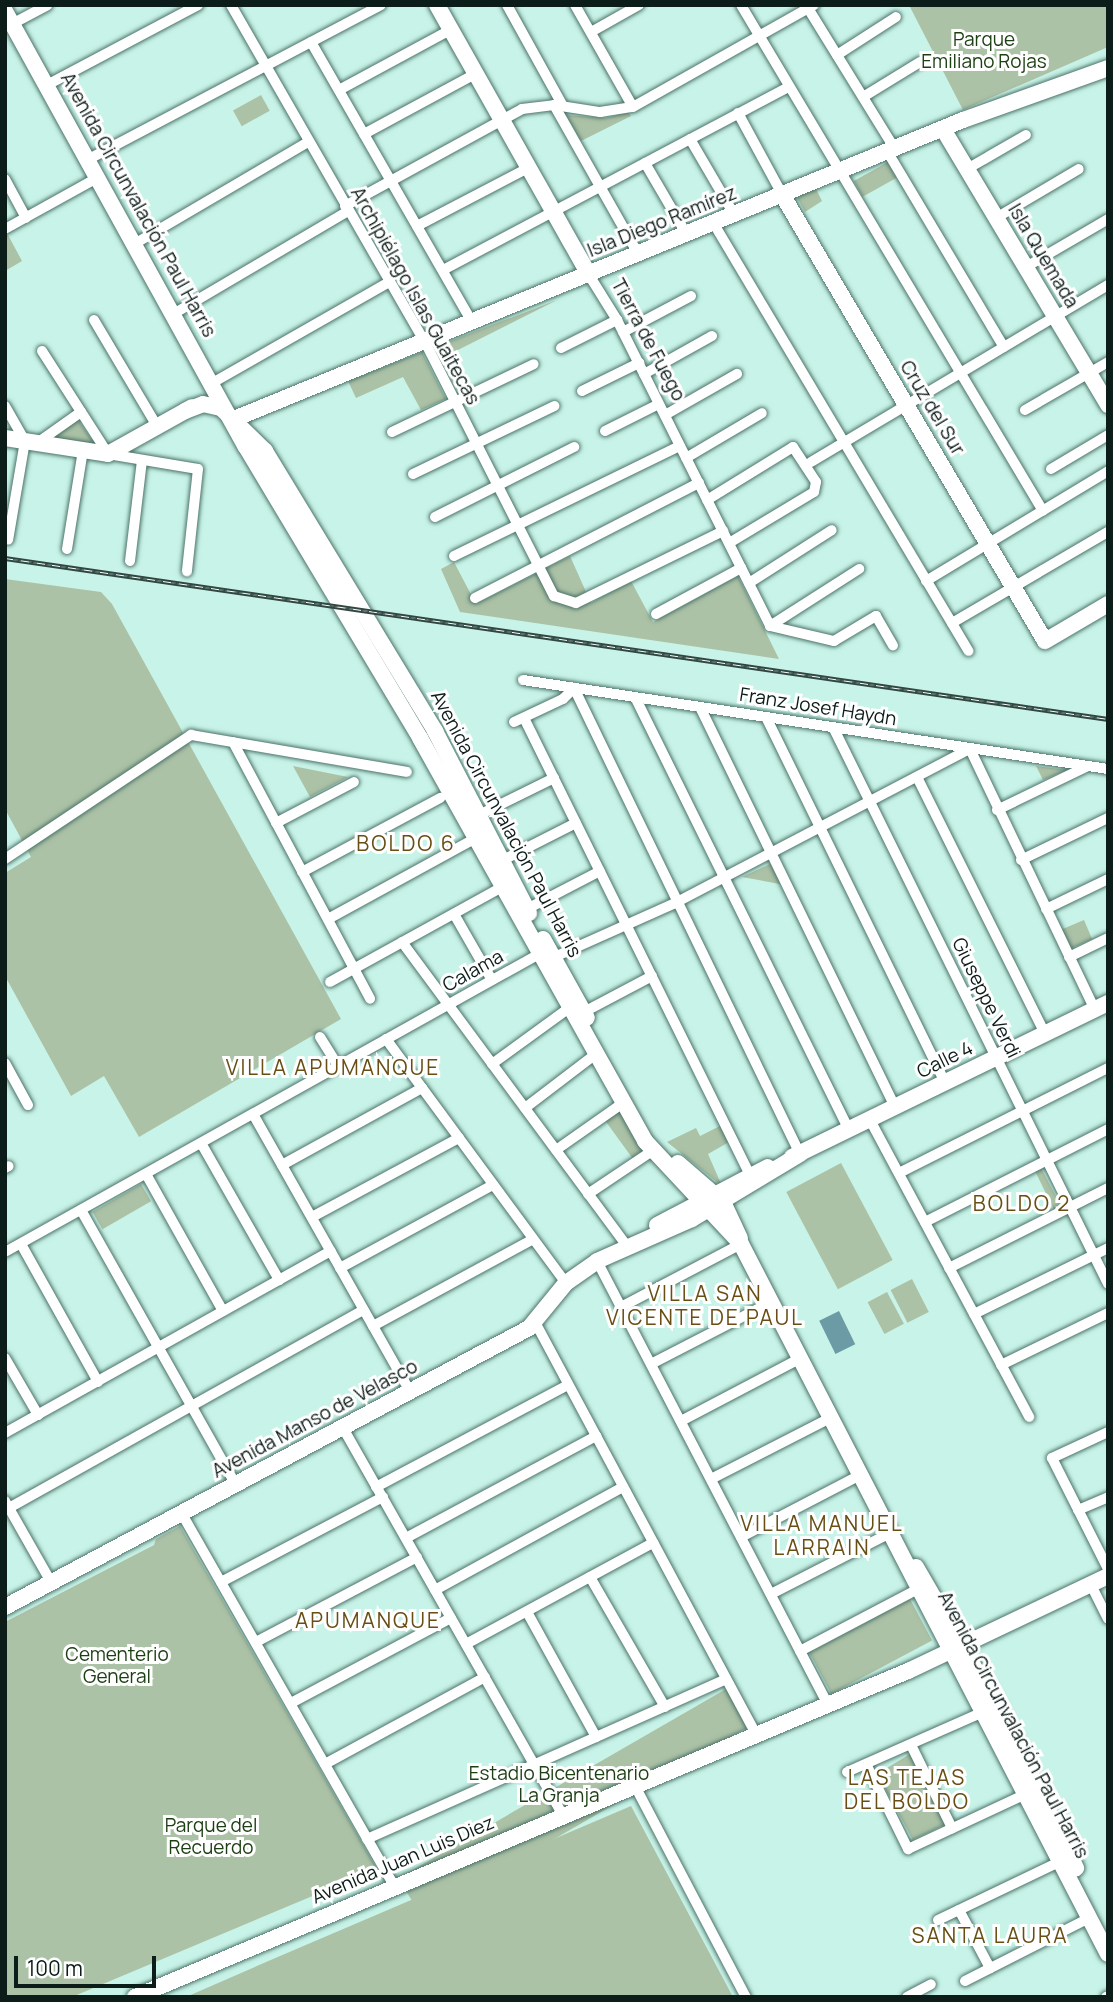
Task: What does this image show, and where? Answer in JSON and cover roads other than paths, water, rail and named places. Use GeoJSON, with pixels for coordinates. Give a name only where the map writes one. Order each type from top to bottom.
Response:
{"type":"FeatureCollection","features":[{"type":"Feature","properties":{"kind":"main road","name":"Tierra de Fuego"},"geometry":{"type":"LineString","coordinates":[[437,5],[589,275]]}},
{"type":"Feature","properties":{"kind":"main road","name":"Avenida Circunvalación Paul Harris"},"geometry":{"type":"LineString","coordinates":[[9,17],[234,419],[246,447],[476,838],[502,887],[546,955],[576,1010],[659,1145],[713,1201],[741,1244],[903,1552],[918,1589],[955,1644],[1108,1931]]}},
{"type":"Feature","properties":{"kind":"main road","name":"Isla Diego Ramírez"},"geometry":{"type":"LineString","coordinates":[[234,419],[943,128],[1108,68]]}},
{"type":"Feature","properties":{"kind":"main road"},"geometry":{"type":"LineString","coordinates":[[1079,78],[1108,80]]}},
{"type":"Feature","properties":{"kind":"main road","name":"Isla Quemada"},"geometry":{"type":"LineString","coordinates":[[943,128],[1108,405]]}},
{"type":"Feature","properties":{"kind":"main road","name":"Cruz del Sur"},"geometry":{"type":"LineString","coordinates":[[783,195],[1045,641],[1106,611]]}},
{"type":"Feature","properties":{"kind":"main road"},"geometry":{"type":"LineString","coordinates":[[5,438],[108,454],[184,411],[216,387]]}},
{"type":"Feature","properties":{"kind":"main road"},"geometry":{"type":"LineString","coordinates":[[184,411],[209,404],[234,419]]}},
{"type":"Feature","properties":{"kind":"main road","name":"Avenida Circunvalación Paul Harris"},"geometry":{"type":"LineString","coordinates":[[234,419],[265,451],[435,731],[477,817],[527,909],[546,955]]}},
{"type":"Feature","properties":{"kind":"main road","name":"Calle 4"},"geometry":{"type":"LineString","coordinates":[[713,1201],[800,1154],[1101,1006]]}},
{"type":"Feature","properties":{"kind":"main road","name":"Avenida Circunvalación Paul Harris"},"geometry":{"type":"LineString","coordinates":[[576,1010],[596,1055],[652,1152],[713,1201]]}},
{"type":"Feature","properties":{"kind":"main road","name":"Calle 4"},"geometry":{"type":"LineString","coordinates":[[713,1201],[750,1175],[800,1154]]}},
{"type":"Feature","properties":{"kind":"main road","name":"Avenida Manso de Velasco"},"geometry":{"type":"LineString","coordinates":[[5,1607],[410,1392],[535,1322],[566,1283],[597,1261],[713,1201]]}},
{"type":"Feature","properties":{"kind":"main road","name":"Avenida Circunvalación Paul Harris"},"geometry":{"type":"LineString","coordinates":[[903,1552],[928,1584],[983,1712],[1108,1954]]}},
{"type":"Feature","properties":{"kind":"main road","name":"Avenida Juan Luis Diez"},"geometry":{"type":"LineString","coordinates":[[135,1997],[827,1702],[1108,1576]]}},
{"type":"Feature","properties":{"kind":"street"},"geometry":{"type":"LineString","coordinates":[[9,17],[47,5]]}},
{"type":"Feature","properties":{"kind":"street"},"geometry":{"type":"LineString","coordinates":[[47,85],[198,5]]}},
{"type":"Feature","properties":{"kind":"street","name":"Archipiélago Islas Guaitecas"},"geometry":{"type":"LineString","coordinates":[[231,5],[425,342],[554,596],[565,603],[581,601],[723,531]]}},
{"type":"Feature","properties":{"kind":"street"},"geometry":{"type":"LineString","coordinates":[[89,159],[381,5]]}},
{"type":"Feature","properties":{"kind":"street"},"geometry":{"type":"LineString","coordinates":[[507,5],[600,186],[639,255]]}},
{"type":"Feature","properties":{"kind":"street"},"geometry":{"type":"LineString","coordinates":[[575,5],[633,107]]}},
{"type":"Feature","properties":{"kind":"street"},"geometry":{"type":"LineString","coordinates":[[591,32],[639,5]]}},
{"type":"Feature","properties":{"kind":"street"},"geometry":{"type":"LineString","coordinates":[[741,5],[1043,511]]}},
{"type":"Feature","properties":{"kind":"street"},"geometry":{"type":"LineString","coordinates":[[175,313],[391,181],[501,120],[535,105],[600,112],[633,107],[810,6],[1004,347]]}},
{"type":"Feature","properties":{"kind":"street"},"geometry":{"type":"LineString","coordinates":[[836,55],[896,17]]}},
{"type":"Feature","properties":{"kind":"street"},"geometry":{"type":"LineString","coordinates":[[339,90],[450,30]]}},
{"type":"Feature","properties":{"kind":"street"},"geometry":{"type":"LineString","coordinates":[[312,42],[472,322]]}},
{"type":"Feature","properties":{"kind":"street"},"geometry":{"type":"LineString","coordinates":[[863,97],[920,62]]}},
{"type":"Feature","properties":{"kind":"street"},"geometry":{"type":"LineString","coordinates":[[364,134],[475,74]]}},
{"type":"Feature","properties":{"kind":"street"},"geometry":{"type":"LineString","coordinates":[[443,270],[788,87]]}},
{"type":"Feature","properties":{"kind":"street"},"geometry":{"type":"LineString","coordinates":[[738,113],[783,195]]}},
{"type":"Feature","properties":{"kind":"street"},"geometry":{"type":"LineString","coordinates":[[967,169],[1026,135]]}},
{"type":"Feature","properties":{"kind":"street"},"geometry":{"type":"LineString","coordinates":[[690,139],[735,215]]}},
{"type":"Feature","properties":{"kind":"street"},"geometry":{"type":"LineString","coordinates":[[136,243],[308,142]]}},
{"type":"Feature","properties":{"kind":"street"},"geometry":{"type":"LineString","coordinates":[[645,163],[687,235]]}},
{"type":"Feature","properties":{"kind":"street"},"geometry":{"type":"LineString","coordinates":[[417,226],[528,168]]}},
{"type":"Feature","properties":{"kind":"street"},"geometry":{"type":"LineString","coordinates":[[996,218],[1079,169]]}},
{"type":"Feature","properties":{"kind":"street"},"geometry":{"type":"LineString","coordinates":[[5,229],[99,177]]}},
{"type":"Feature","properties":{"kind":"street"},"geometry":{"type":"LineString","coordinates":[[5,178],[26,218]]}},
{"type":"Feature","properties":{"kind":"street"},"geometry":{"type":"LineString","coordinates":[[1026,267],[1108,219]]}},
{"type":"Feature","properties":{"kind":"street"},"geometry":{"type":"LineString","coordinates":[[714,224],[969,651]]}},
{"type":"Feature","properties":{"kind":"street","name":"Tierra de Fuego"},"geometry":{"type":"LineString","coordinates":[[589,275],[617,320],[770,626]]}},
{"type":"Feature","properties":{"kind":"street"},"geometry":{"type":"LineString","coordinates":[[216,387],[389,282]]}},
{"type":"Feature","properties":{"kind":"street"},"geometry":{"type":"LineString","coordinates":[[811,462],[1108,285]]}},
{"type":"Feature","properties":{"kind":"street"},"geometry":{"type":"LineString","coordinates":[[623,332],[691,296]]}},
{"type":"Feature","properties":{"kind":"street"},"geometry":{"type":"LineString","coordinates":[[94,320],[157,426]]}},
{"type":"Feature","properties":{"kind":"street"},"geometry":{"type":"LineString","coordinates":[[561,348],[617,320]]}},
{"type":"Feature","properties":{"kind":"street"},"geometry":{"type":"LineString","coordinates":[[644,374],[712,336]]}},
{"type":"Feature","properties":{"kind":"street"},"geometry":{"type":"LineString","coordinates":[[42,351],[108,454],[198,469],[187,571]]}},
{"type":"Feature","properties":{"kind":"street"},"geometry":{"type":"LineString","coordinates":[[1025,410],[1108,362]]}},
{"type":"Feature","properties":{"kind":"street"},"geometry":{"type":"LineString","coordinates":[[582,391],[639,363]]}},
{"type":"Feature","properties":{"kind":"street"},"geometry":{"type":"LineString","coordinates":[[391,432],[534,364]]}},
{"type":"Feature","properties":{"kind":"street"},"geometry":{"type":"LineString","coordinates":[[665,415],[737,374]]}},
{"type":"Feature","properties":{"kind":"street"},"geometry":{"type":"LineString","coordinates":[[605,431],[659,404]]}},
{"type":"Feature","properties":{"kind":"street"},"geometry":{"type":"LineString","coordinates":[[412,474],[554,406]]}},
{"type":"Feature","properties":{"kind":"street"},"geometry":{"type":"LineString","coordinates":[[5,407],[31,442]]}},
{"type":"Feature","properties":{"kind":"street"},"geometry":{"type":"LineString","coordinates":[[8,540],[31,442],[81,412]]}},
{"type":"Feature","properties":{"kind":"street"},"geometry":{"type":"LineString","coordinates":[[686,458],[762,414]]}},
{"type":"Feature","properties":{"kind":"street"},"geometry":{"type":"LineString","coordinates":[[1051,469],[1108,435]]}},
{"type":"Feature","properties":{"kind":"street"},"geometry":{"type":"LineString","coordinates":[[454,556],[680,446]]}},
{"type":"Feature","properties":{"kind":"street"},"geometry":{"type":"LineString","coordinates":[[435,517],[574,447]]}},
{"type":"Feature","properties":{"kind":"street"},"geometry":{"type":"LineString","coordinates":[[707,500],[793,447],[816,482],[814,492],[729,543]]}},
{"type":"Feature","properties":{"kind":"street"},"geometry":{"type":"LineString","coordinates":[[67,549],[83,450]]}},
{"type":"Feature","properties":{"kind":"street"},"geometry":{"type":"LineString","coordinates":[[130,561],[142,461]]}},
{"type":"Feature","properties":{"kind":"street"},"geometry":{"type":"LineString","coordinates":[[926,581],[1108,471]]}},
{"type":"Feature","properties":{"kind":"street"},"geometry":{"type":"LineString","coordinates":[[475,598],[699,483]]}},
{"type":"Feature","properties":{"kind":"street"},"geometry":{"type":"LineString","coordinates":[[749,583],[832,530]]}},
{"type":"Feature","properties":{"kind":"street"},"geometry":{"type":"LineString","coordinates":[[952,623],[1108,532]]}},
{"type":"Feature","properties":{"kind":"street"},"geometry":{"type":"LineString","coordinates":[[656,614],[741,568]]}},
{"type":"Feature","properties":{"kind":"street"},"geometry":{"type":"LineString","coordinates":[[770,626],[859,569]]}},
{"type":"Feature","properties":{"kind":"street"},"geometry":{"type":"LineString","coordinates":[[770,626],[834,640],[876,616],[893,645]]}},
{"type":"Feature","properties":{"kind":"street","name":"Franz Josef Haydn"},"geometry":{"type":"LineString","coordinates":[[523,680],[1108,769]]}},
{"type":"Feature","properties":{"kind":"street"},"geometry":{"type":"LineString","coordinates":[[750,1175],[554,778],[519,721],[564,699],[574,688],[800,1154]]}},
{"type":"Feature","properties":{"kind":"street"},"geometry":{"type":"LineString","coordinates":[[635,697],[849,1130]]}},
{"type":"Feature","properties":{"kind":"street"},"geometry":{"type":"LineString","coordinates":[[700,707],[895,1107]]}},
{"type":"Feature","properties":{"kind":"street"},"geometry":{"type":"LineString","coordinates":[[766,717],[945,1083]]}},
{"type":"Feature","properties":{"kind":"street","name":"Giuseppe Verdi"},"geometry":{"type":"LineString","coordinates":[[834,727],[1108,1284]]}},
{"type":"Feature","properties":{"kind":"street"},"geometry":{"type":"LineString","coordinates":[[5,859],[187,736],[407,772]]}},
{"type":"Feature","properties":{"kind":"street"},"geometry":{"type":"LineString","coordinates":[[233,742],[370,999]]}},
{"type":"Feature","properties":{"kind":"street"},"geometry":{"type":"LineString","coordinates":[[970,749],[1069,957],[1101,1006]]}},
{"type":"Feature","properties":{"kind":"street","name":"Calama"},"geometry":{"type":"LineString","coordinates":[[5,1252],[492,980],[546,955],[627,926],[676,903],[820,830],[970,749]]}},
{"type":"Feature","properties":{"kind":"street"},"geometry":{"type":"LineString","coordinates":[[997,810],[1088,766]]}},
{"type":"Feature","properties":{"kind":"street"},"geometry":{"type":"LineString","coordinates":[[918,777],[1045,1034]]}},
{"type":"Feature","properties":{"kind":"street"},"geometry":{"type":"LineString","coordinates":[[477,817],[554,778]]}},
{"type":"Feature","properties":{"kind":"street"},"geometry":{"type":"LineString","coordinates":[[276,823],[355,782]]}},
{"type":"Feature","properties":{"kind":"street"},"geometry":{"type":"LineString","coordinates":[[302,872],[440,798]]}},
{"type":"Feature","properties":{"kind":"street"},"geometry":{"type":"LineString","coordinates":[[1021,859],[1108,818]]}},
{"type":"Feature","properties":{"kind":"street"},"geometry":{"type":"LineString","coordinates":[[500,860],[576,823]]}},
{"type":"Feature","properties":{"kind":"street"},"geometry":{"type":"LineString","coordinates":[[327,919],[476,838]]}},
{"type":"Feature","properties":{"kind":"street"},"geometry":{"type":"LineString","coordinates":[[527,909],[600,871]]}},
{"type":"Feature","properties":{"kind":"street"},"geometry":{"type":"LineString","coordinates":[[1046,909],[1108,879]]}},
{"type":"Feature","properties":{"kind":"street"},"geometry":{"type":"LineString","coordinates":[[330,982],[502,887]]}},
{"type":"Feature","properties":{"kind":"street"},"geometry":{"type":"LineString","coordinates":[[454,914],[492,980]]}},
{"type":"Feature","properties":{"kind":"street"},"geometry":{"type":"LineString","coordinates":[[1069,957],[1108,939]]}},
{"type":"Feature","properties":{"kind":"street"},"geometry":{"type":"LineString","coordinates":[[402,942],[626,1246]]}},
{"type":"Feature","properties":{"kind":"street"},"geometry":{"type":"LineString","coordinates":[[492,1064],[576,1010],[652,976]]}},
{"type":"Feature","properties":{"kind":"street"},"geometry":{"type":"LineString","coordinates":[[320,1037],[338,1066]]}},
{"type":"Feature","properties":{"kind":"street"},"geometry":{"type":"LineString","coordinates":[[386,1039],[566,1283]]}},
{"type":"Feature","properties":{"kind":"street"},"geometry":{"type":"LineString","coordinates":[[525,1108],[596,1055]]}},
{"type":"Feature","properties":{"kind":"street"},"geometry":{"type":"LineString","coordinates":[[5,1063],[28,1105]]}},
{"type":"Feature","properties":{"kind":"street"},"geometry":{"type":"LineString","coordinates":[[899,1173],[1108,1068]]}},
{"type":"Feature","properties":{"kind":"street"},"geometry":{"type":"LineString","coordinates":[[282,1165],[422,1088]]}},
{"type":"Feature","properties":{"kind":"street"},"geometry":{"type":"LineString","coordinates":[[556,1150],[623,1103]]}},
{"type":"Feature","properties":{"kind":"street"},"geometry":{"type":"LineString","coordinates":[[253,1114],[410,1392]]}},
{"type":"Feature","properties":{"kind":"street"},"geometry":{"type":"LineString","coordinates":[[870,1120],[1029,1417]]}},
{"type":"Feature","properties":{"kind":"street"},"geometry":{"type":"LineString","coordinates":[[925,1222],[1108,1129]]}},
{"type":"Feature","properties":{"kind":"street"},"geometry":{"type":"LineString","coordinates":[[312,1217],[458,1138]]}},
{"type":"Feature","properties":{"kind":"street"},"geometry":{"type":"LineString","coordinates":[[201,1143],[279,1280]]}},
{"type":"Feature","properties":{"kind":"street"},"geometry":{"type":"LineString","coordinates":[[588,1194],[652,1152]]}},
{"type":"Feature","properties":{"kind":"street"},"geometry":{"type":"LineString","coordinates":[[146,1174],[223,1311]]}},
{"type":"Feature","properties":{"kind":"street"},"geometry":{"type":"LineString","coordinates":[[340,1268],[493,1185]]}},
{"type":"Feature","properties":{"kind":"street"},"geometry":{"type":"LineString","coordinates":[[949,1269],[1108,1188]]}},
{"type":"Feature","properties":{"kind":"street"},"geometry":{"type":"LineString","coordinates":[[81,1210],[236,1485]]}},
{"type":"Feature","properties":{"kind":"street"},"geometry":{"type":"LineString","coordinates":[[373,1326],[533,1239]]}},
{"type":"Feature","properties":{"kind":"street"},"geometry":{"type":"LineString","coordinates":[[21,1244],[98,1382]]}},
{"type":"Feature","properties":{"kind":"street"},"geometry":{"type":"LineString","coordinates":[[621,1307],[741,1244]]}},
{"type":"Feature","properties":{"kind":"street"},"geometry":{"type":"LineString","coordinates":[[974,1314],[1108,1248]]}},
{"type":"Feature","properties":{"kind":"street"},"geometry":{"type":"LineString","coordinates":[[5,1433],[331,1251]]}},
{"type":"Feature","properties":{"kind":"street"},"geometry":{"type":"LineString","coordinates":[[597,1261],[827,1702]]}},
{"type":"Feature","properties":{"kind":"street"},"geometry":{"type":"LineString","coordinates":[[651,1364],[771,1302]]}},
{"type":"Feature","properties":{"kind":"street"},"geometry":{"type":"LineString","coordinates":[[51,1583],[7,1505],[364,1310]]}},
{"type":"Feature","properties":{"kind":"street"},"geometry":{"type":"LineString","coordinates":[[1001,1365],[1108,1313]]}},
{"type":"Feature","properties":{"kind":"street"},"geometry":{"type":"LineString","coordinates":[[535,1322],[755,1733]]}},
{"type":"Feature","properties":{"kind":"street"},"geometry":{"type":"LineString","coordinates":[[5,1358],[38,1415]]}},
{"type":"Feature","properties":{"kind":"street"},"geometry":{"type":"LineString","coordinates":[[681,1421],[801,1358]]}},
{"type":"Feature","properties":{"kind":"street"},"geometry":{"type":"LineString","coordinates":[[376,1487],[568,1385]]}},
{"type":"Feature","properties":{"kind":"street"},"geometry":{"type":"LineString","coordinates":[[710,1479],[832,1417]]}},
{"type":"Feature","properties":{"kind":"street"},"geometry":{"type":"LineString","coordinates":[[343,1428],[563,1815]]}},
{"type":"Feature","properties":{"kind":"street"},"geometry":{"type":"LineString","coordinates":[[1108,1432],[1052,1458],[1108,1569]]}},
{"type":"Feature","properties":{"kind":"street"},"geometry":{"type":"LineString","coordinates":[[406,1538],[596,1436]]}},
{"type":"Feature","properties":{"kind":"street"},"geometry":{"type":"LineString","coordinates":[[741,1536],[862,1474]]}},
{"type":"Feature","properties":{"kind":"street"},"geometry":{"type":"LineString","coordinates":[[435,1590],[623,1487]]}},
{"type":"Feature","properties":{"kind":"street"},"geometry":{"type":"LineString","coordinates":[[221,1582],[383,1497]]}},
{"type":"Feature","properties":{"kind":"street"},"geometry":{"type":"LineString","coordinates":[[1078,1510],[1108,1497]]}},
{"type":"Feature","properties":{"kind":"street"},"geometry":{"type":"LineString","coordinates":[[182,1514],[394,1887]]}},
{"type":"Feature","properties":{"kind":"street"},"geometry":{"type":"LineString","coordinates":[[771,1594],[892,1532]]}},
{"type":"Feature","properties":{"kind":"street"},"geometry":{"type":"LineString","coordinates":[[466,1644],[653,1543]]}},
{"type":"Feature","properties":{"kind":"street"},"geometry":{"type":"LineString","coordinates":[[256,1642],[416,1557]]}},
{"type":"Feature","properties":{"kind":"street"},"geometry":{"type":"LineString","coordinates":[[590,1577],[665,1707]]}},
{"type":"Feature","properties":{"kind":"street"},"geometry":{"type":"LineString","coordinates":[[1090,1583],[1108,1619]]}},
{"type":"Feature","properties":{"kind":"street"},"geometry":{"type":"LineString","coordinates":[[800,1650],[918,1589]]}},
{"type":"Feature","properties":{"kind":"street"},"geometry":{"type":"LineString","coordinates":[[527,1612],[596,1737]]}},
{"type":"Feature","properties":{"kind":"street"},"geometry":{"type":"LineString","coordinates":[[290,1703],[451,1618]]}},
{"type":"Feature","properties":{"kind":"street"},"geometry":{"type":"LineString","coordinates":[[325,1764],[485,1678]]}},
{"type":"Feature","properties":{"kind":"street"},"geometry":{"type":"LineString","coordinates":[[367,1839],[726,1679]]}},
{"type":"Feature","properties":{"kind":"street"},"geometry":{"type":"LineString","coordinates":[[847,1772],[867,1766],[983,1712]]}},
{"type":"Feature","properties":{"kind":"street"},"geometry":{"type":"LineString","coordinates":[[911,1745],[952,1828]]}},
{"type":"Feature","properties":{"kind":"street"},"geometry":{"type":"LineString","coordinates":[[867,1766],[908,1849],[1026,1794]]}},
{"type":"Feature","properties":{"kind":"street"},"geometry":{"type":"LineString","coordinates":[[634,1784],[746,1997]]}},
{"type":"Feature","properties":{"kind":"street"},"geometry":{"type":"LineString","coordinates":[[938,1920],[1060,1861]]}},
{"type":"Feature","properties":{"kind":"street"},"geometry":{"type":"LineString","coordinates":[[959,1910],[990,1968]]}},
{"type":"Feature","properties":{"kind":"street"},"geometry":{"type":"LineString","coordinates":[[965,1981],[1089,1918]]}},
{"type":"Feature","properties":{"kind":"street"},"geometry":{"type":"LineString","coordinates":[[907,1997],[931,1984]]}},
{"type":"Feature","properties":{"kind":"water"},"geometry":{"type":"Polygon","coordinates":[[[839,1311],[855,1344],[835,1354],[819,1321],[839,1311]]]}},
{"type":"Feature","properties":{"kind":"railway"},"geometry":{"type":"LineString","coordinates":[[5,558],[1108,719]]}},
{"type":"Feature","properties":{"kind":"district","name":"BOLDO 6"},"geometry":{"type":"Point","coordinates":[406,843]}},
{"type":"Feature","properties":{"kind":"district","name":"VILLA APUMANQUE"},"geometry":{"type":"Point","coordinates":[333,1067]}},
{"type":"Feature","properties":{"kind":"district","name":"BOLDO 2"},"geometry":{"type":"Point","coordinates":[1022,1203]}},
{"type":"Feature","properties":{"kind":"district","name":"VILLA SAN VICENTE DE PAUL"},"geometry":{"type":"Point","coordinates":[705,1305]}},
{"type":"Feature","properties":{"kind":"district","name":"VILLA MANUEL LARRAIN"},"geometry":{"type":"Point","coordinates":[822,1535]}},
{"type":"Feature","properties":{"kind":"district","name":"APUMANQUE"},"geometry":{"type":"Point","coordinates":[368,1620]}},
{"type":"Feature","properties":{"kind":"district","name":"LAS TEJAS DEL BOLDO"},"geometry":{"type":"Point","coordinates":[907,1789]}},
{"type":"Feature","properties":{"kind":"district","name":"SANTA LAURA"},"geometry":{"type":"Point","coordinates":[990,1935]}},
{"type":"Feature","properties":{"kind":"park label","name":"Parque Emiliano Rojas"},"geometry":{"type":"Point","coordinates":[984,51]}},
{"type":"Feature","properties":{"kind":"park label","name":"Cementerio General"},"geometry":{"type":"Point","coordinates":[117,1666]}},
{"type":"Feature","properties":{"kind":"park label","name":"Estadio Bicentenario La Granja"},"geometry":{"type":"Point","coordinates":[559,1785]}},
{"type":"Feature","properties":{"kind":"park label","name":"Parque del Recuerdo"},"geometry":{"type":"Point","coordinates":[211,1837]}}]}
